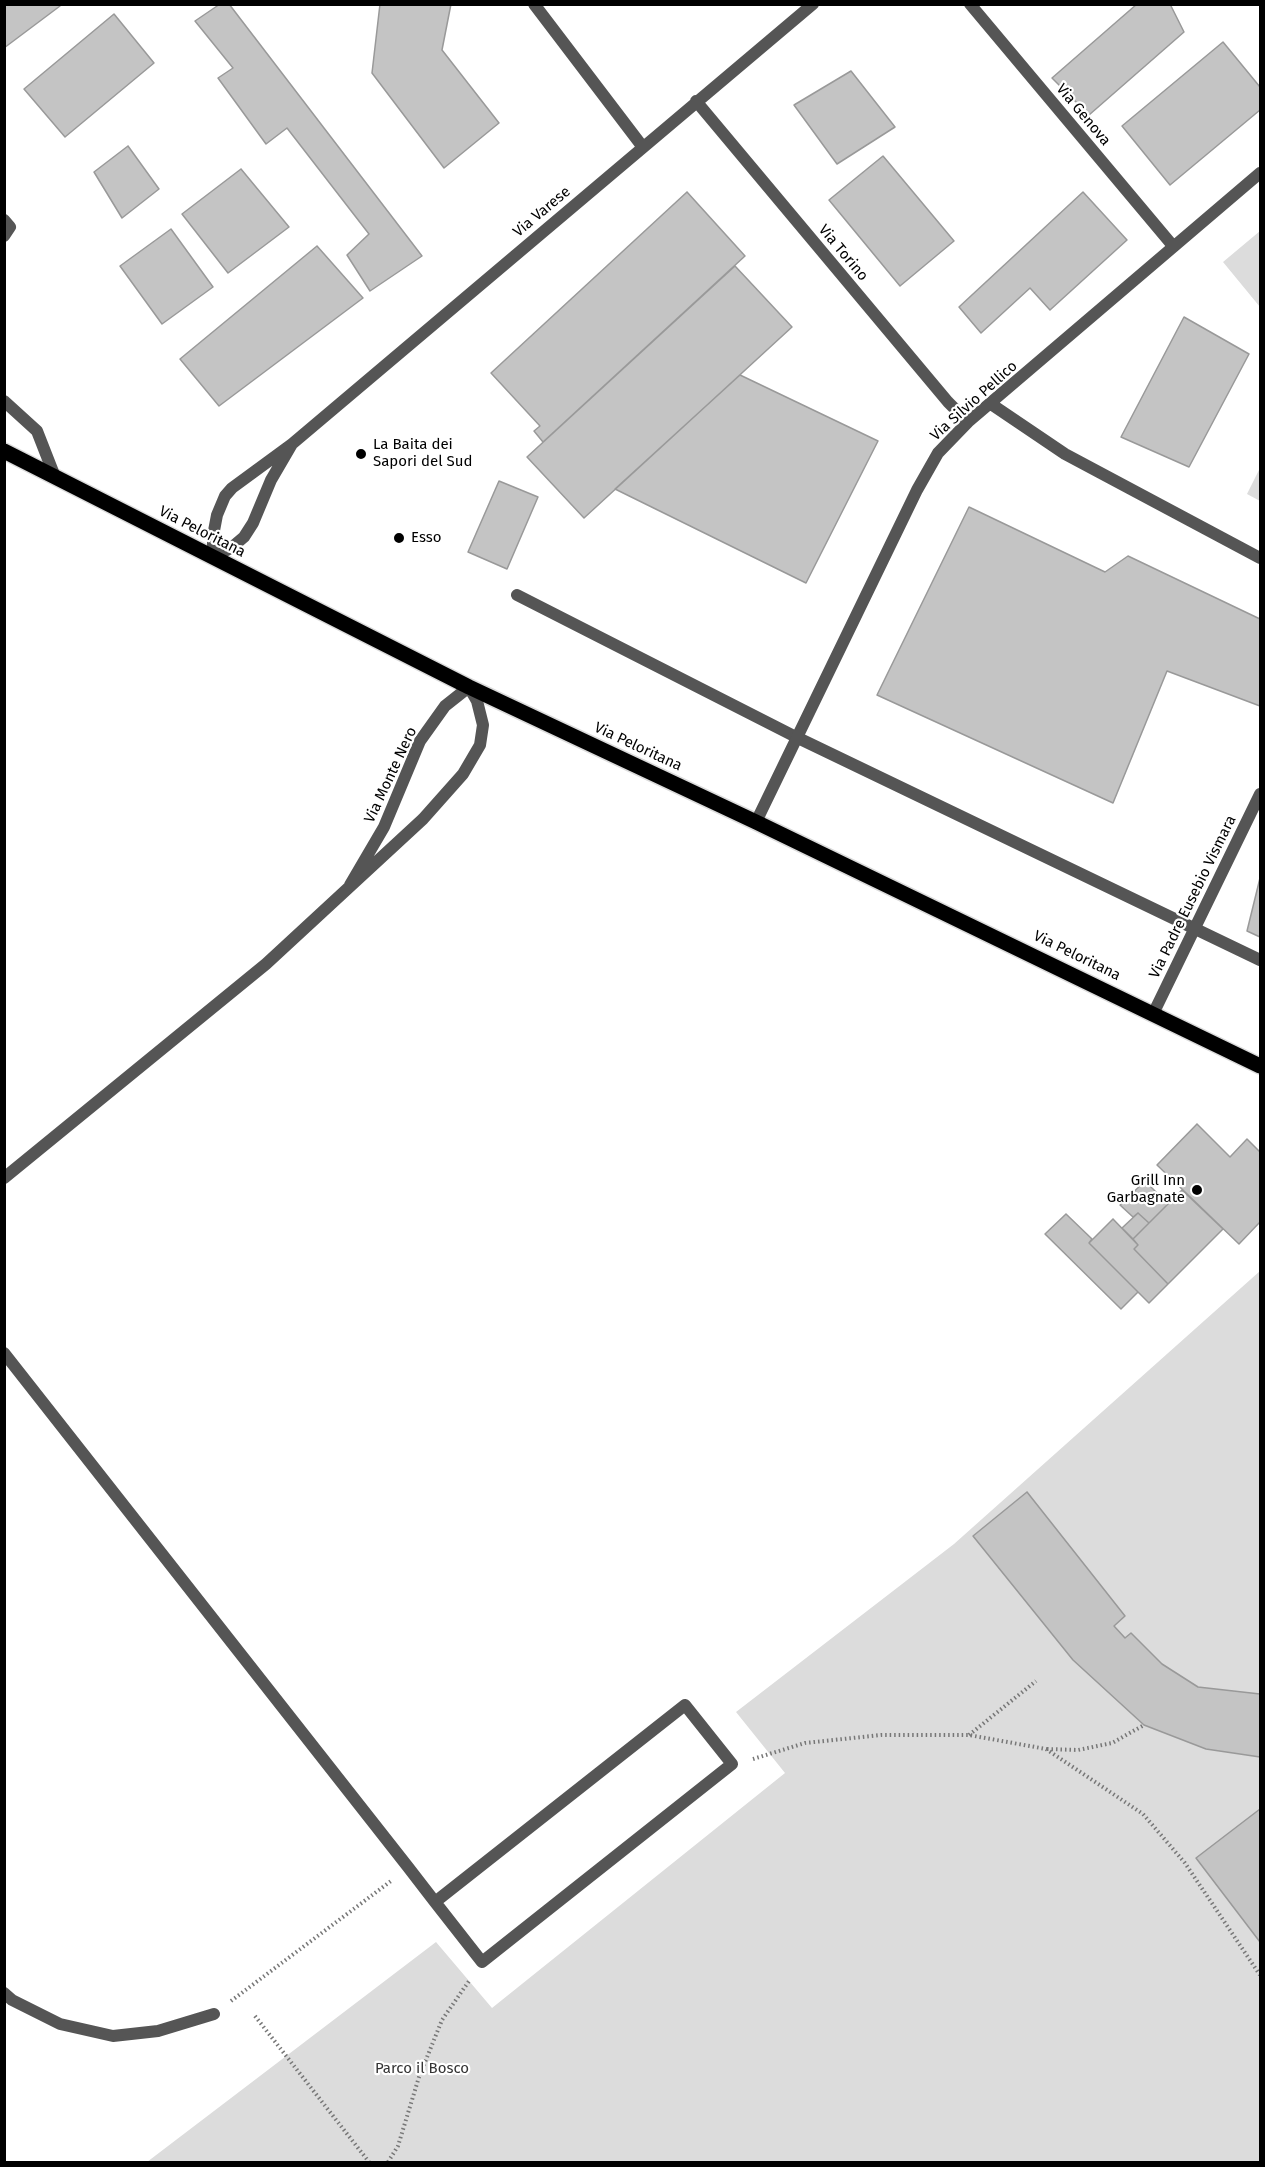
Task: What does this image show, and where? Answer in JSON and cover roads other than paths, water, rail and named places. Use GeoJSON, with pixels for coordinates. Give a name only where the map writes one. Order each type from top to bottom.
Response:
{"type":"FeatureCollection","features":[{"type":"Feature","properties":{"kind":"main road","name":"Via Peloritana"},"geometry":{"type":"LineString","coordinates":[[4,451],[469,687],[1154,1012],[1260,1066]]}},
{"type":"Feature","properties":{"kind":"street"},"geometry":{"type":"LineString","coordinates":[[534,4],[642,146]]}},
{"type":"Feature","properties":{"kind":"street","name":"Via Varese"},"geometry":{"type":"LineString","coordinates":[[292,444],[642,146],[813,4]]}},
{"type":"Feature","properties":{"kind":"street","name":"Via Genova"},"geometry":{"type":"LineString","coordinates":[[970,4],[1173,246]]}},
{"type":"Feature","properties":{"kind":"street","name":"Via Torino"},"geometry":{"type":"LineString","coordinates":[[696,101],[948,402],[968,422]]}},
{"type":"Feature","properties":{"kind":"street","name":"Via Silvio Pellico"},"geometry":{"type":"LineString","coordinates":[[756,822],[917,490],[938,453],[968,422],[1260,173]]}},
{"type":"Feature","properties":{"kind":"street"},"geometry":{"type":"LineString","coordinates":[[4,220],[10,227],[4,236]]}},
{"type":"Feature","properties":{"kind":"street"},"geometry":{"type":"LineString","coordinates":[[4,401],[37,431],[55,477]]}},
{"type":"Feature","properties":{"kind":"street"},"geometry":{"type":"LineString","coordinates":[[991,404],[1065,454],[1260,558]]}},
{"type":"Feature","properties":{"kind":"street"},"geometry":{"type":"LineString","coordinates":[[213,557],[231,548],[244,537],[253,523],[274,473],[292,444]]}},
{"type":"Feature","properties":{"kind":"street"},"geometry":{"type":"LineString","coordinates":[[213,557],[215,526],[225,496],[292,444]]}},
{"type":"Feature","properties":{"kind":"street"},"geometry":{"type":"LineString","coordinates":[[516,595],[796,736],[1260,960]]}},
{"type":"Feature","properties":{"kind":"street","name":"Via Monte Nero"},"geometry":{"type":"LineString","coordinates":[[4,1178],[266,964],[423,819],[463,774],[480,745],[483,725],[477,701],[469,687],[446,706],[420,741],[384,827],[350,885]]}},
{"type":"Feature","properties":{"kind":"street","name":"Via Padre Eusebio Vismara"},"geometry":{"type":"LineString","coordinates":[[1154,1012],[1260,795]]}},
{"type":"Feature","properties":{"kind":"street"},"geometry":{"type":"LineString","coordinates":[[4,1353],[482,1962],[732,1764],[685,1705],[435,1902]]}},
{"type":"Feature","properties":{"kind":"street"},"geometry":{"type":"LineString","coordinates":[[4,1993],[12,2000],[60,2024],[113,2036],[158,2031],[214,2014]]}},
{"type":"Feature","properties":{"kind":"place","name":"La Baita dei Sapori del Sud"},"geometry":{"type":"Point","coordinates":[361,454]}},
{"type":"Feature","properties":{"kind":"place","name":"Esso"},"geometry":{"type":"Point","coordinates":[399,538]}},
{"type":"Feature","properties":{"kind":"place","name":"Grill Inn Garbagnate"},"geometry":{"type":"Point","coordinates":[1197,1190]}},
{"type":"Feature","properties":{"kind":"park label","name":"Parco il Bosco"},"geometry":{"type":"Point","coordinates":[422,2069]}}]}
